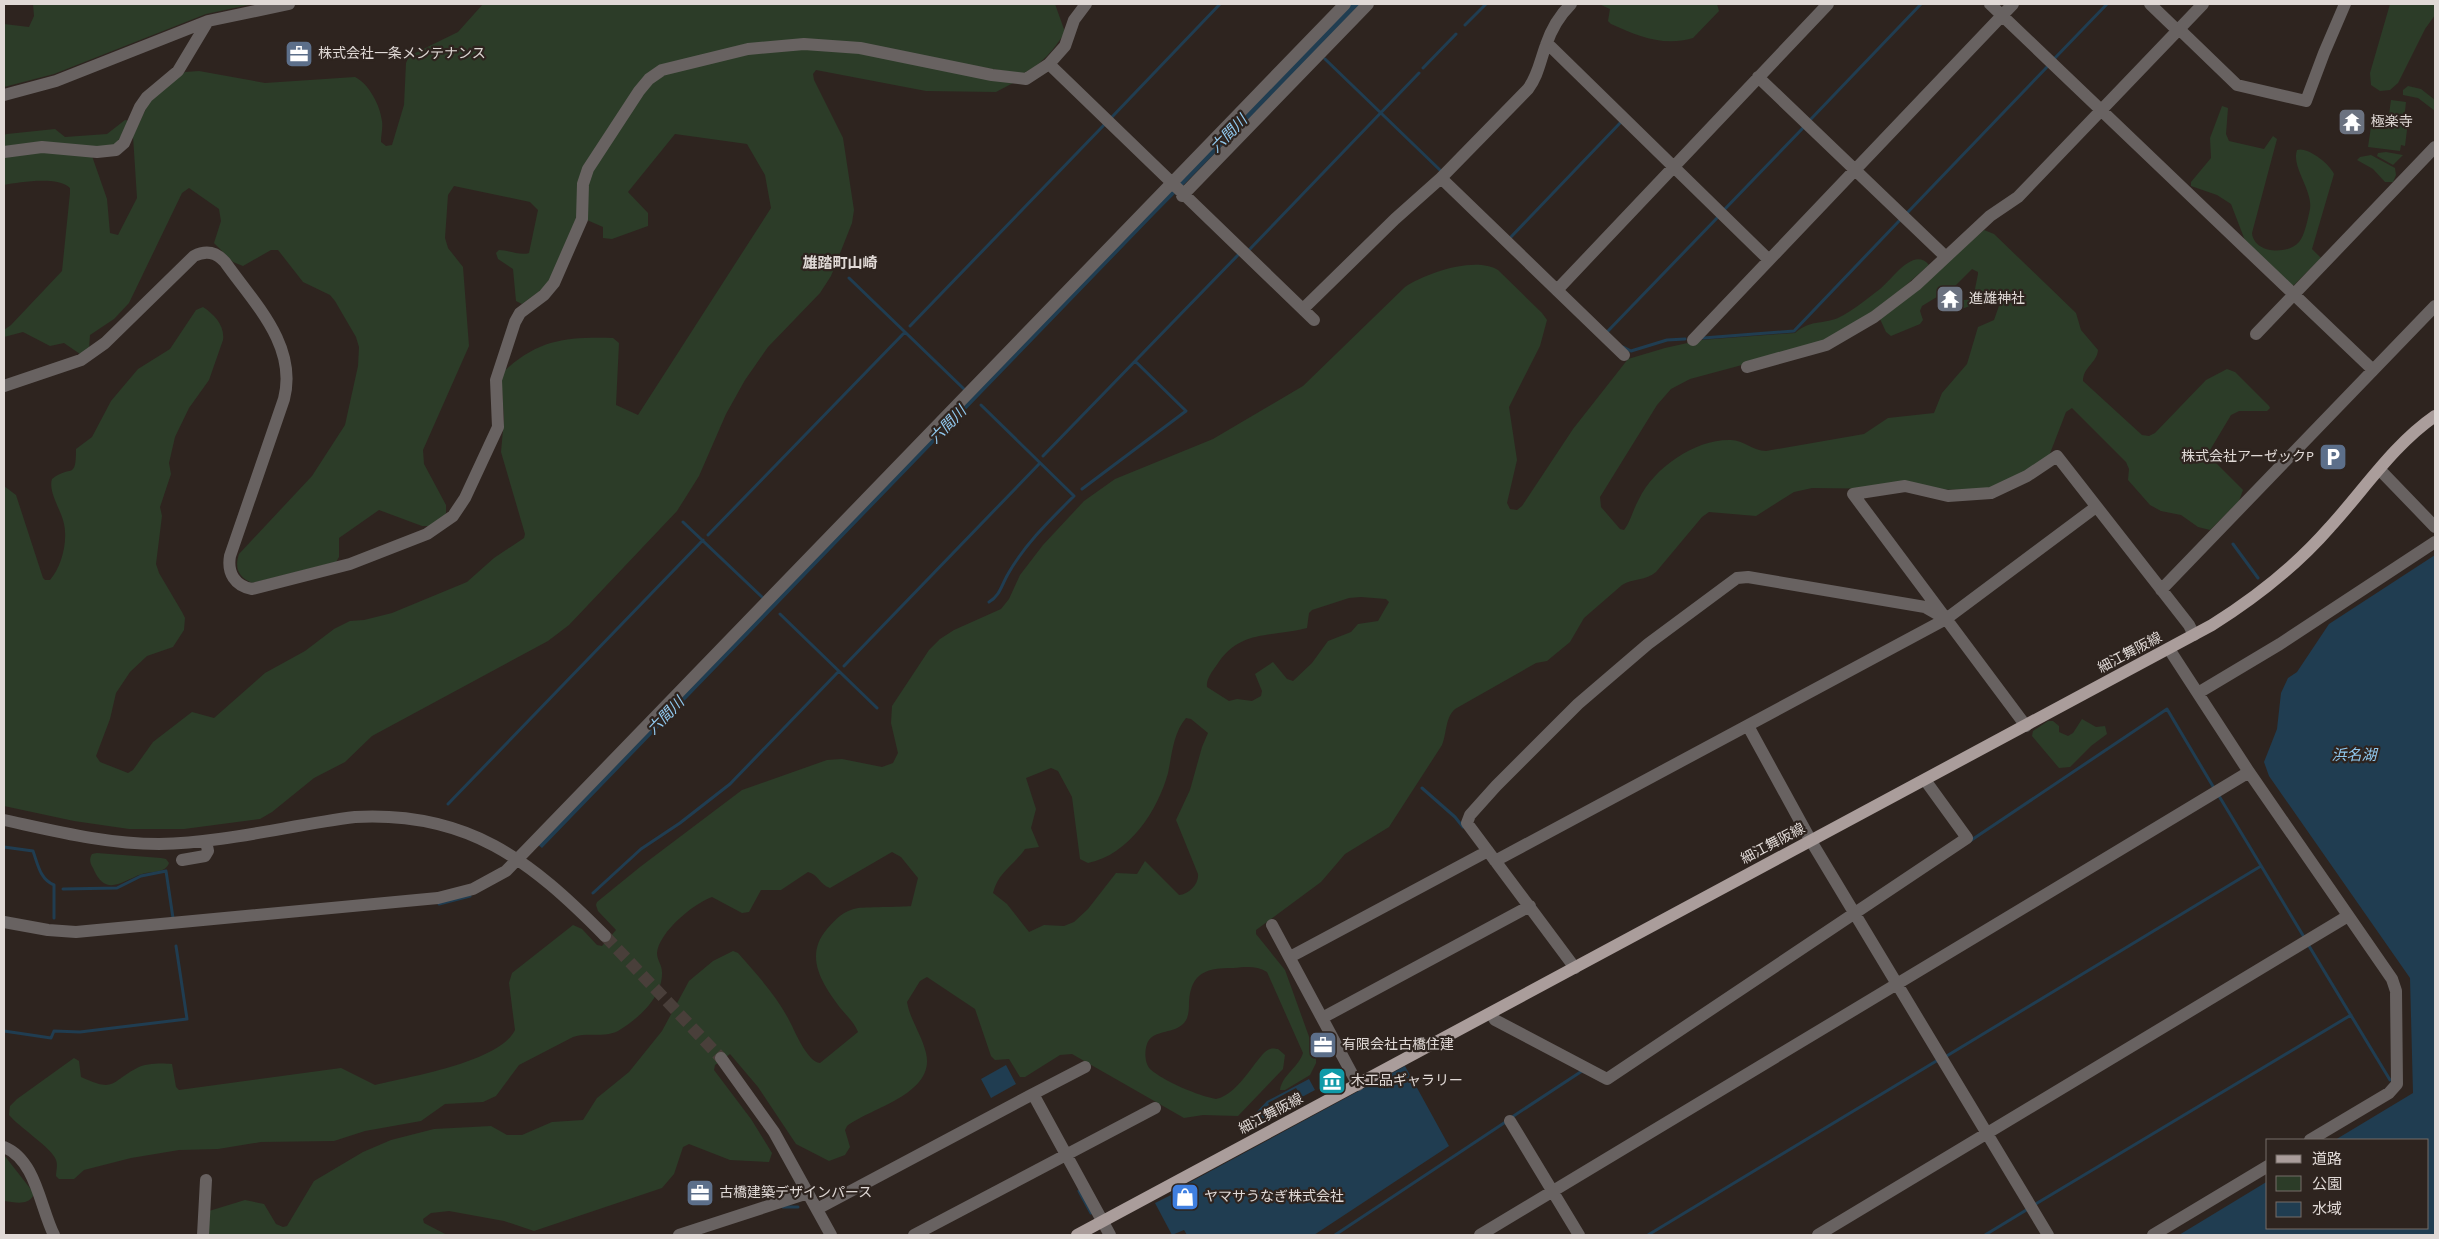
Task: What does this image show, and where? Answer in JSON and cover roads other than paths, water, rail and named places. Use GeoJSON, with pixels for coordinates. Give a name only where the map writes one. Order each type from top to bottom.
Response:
{"type":"FeatureCollection","features":[{"type":"Feature","properties":{"kind":"main road","name":"細江舞阪線"},"geometry":{"type":"LineString","coordinates":[[1077,1235],[2194,635],[2244,604],[2288,569],[2329,529],[2412,433],[2435,416]]}},
{"type":"Feature","properties":{"kind":"street"},"geometry":{"type":"LineString","coordinates":[[4,95],[56,81],[208,21],[290,4]]}},
{"type":"Feature","properties":{"kind":"street"},"geometry":{"type":"LineString","coordinates":[[4,386],[89,355],[105,343],[194,256],[200,253],[214,253],[224,262],[275,333],[285,354],[288,376],[284,399],[230,556],[230,571],[238,584],[252,589],[350,564],[436,530],[460,508],[498,427],[496,380],[515,322],[520,314],[544,295],[558,276],[582,219],[585,176],[634,99],[649,79],[662,70],[676,65],[748,49],[804,44],[860,48],[992,75],[1021,78],[1031,77],[1049,64],[1065,46],[1074,20],[1086,4]]}},
{"type":"Feature","properties":{"kind":"street"},"geometry":{"type":"LineString","coordinates":[[1179,189],[1346,4]]}},
{"type":"Feature","properties":{"kind":"street"},"geometry":{"type":"LineString","coordinates":[[4,922],[48,930],[76,932],[438,898],[461,893],[484,884],[506,870],[1179,189],[1368,4]]}},
{"type":"Feature","properties":{"kind":"street"},"geometry":{"type":"LineString","coordinates":[[1303,309],[1395,218],[1442,178],[1534,81],[1546,46],[1562,13],[1571,4]]}},
{"type":"Feature","properties":{"kind":"street"},"geometry":{"type":"LineString","coordinates":[[1557,290],[1672,166],[1828,4]]}},
{"type":"Feature","properties":{"kind":"street"},"geometry":{"type":"LineString","coordinates":[[1990,4],[2373,370]]}},
{"type":"Feature","properties":{"kind":"street"},"geometry":{"type":"LineString","coordinates":[[1693,340],[2014,4]]}},
{"type":"Feature","properties":{"kind":"street"},"geometry":{"type":"LineString","coordinates":[[2150,4],[2237,85],[2306,101],[2345,4]]}},
{"type":"Feature","properties":{"kind":"street"},"geometry":{"type":"LineString","coordinates":[[1747,367],[1835,341],[1874,317],[1907,292],[1990,216],[2013,202],[2203,4]]}},
{"type":"Feature","properties":{"kind":"street"},"geometry":{"type":"LineString","coordinates":[[4,152],[35,147],[106,152],[116,150],[127,138],[143,102],[155,89],[178,71],[208,21]]}},
{"type":"Feature","properties":{"kind":"street"},"geometry":{"type":"LineString","coordinates":[[1546,46],[1551,47],[1769,260]]}},
{"type":"Feature","properties":{"kind":"street"},"geometry":{"type":"LineString","coordinates":[[1049,64],[1314,320]]}},
{"type":"Feature","properties":{"kind":"street"},"geometry":{"type":"LineString","coordinates":[[1758,77],[1946,257]]}},
{"type":"Feature","properties":{"kind":"street"},"geometry":{"type":"LineString","coordinates":[[2256,334],[2435,147]]}},
{"type":"Feature","properties":{"kind":"street"},"geometry":{"type":"LineString","coordinates":[[1442,178],[1624,355]]}},
{"type":"Feature","properties":{"kind":"street"},"geometry":{"type":"LineString","coordinates":[[2161,590],[2435,306]]}},
{"type":"Feature","properties":{"kind":"street"},"geometry":{"type":"LineString","coordinates":[[2026,726],[1853,494],[1905,486],[1948,496],[1991,493],[2027,476],[2057,456],[2194,635]]}},
{"type":"Feature","properties":{"kind":"street"},"geometry":{"type":"LineString","coordinates":[[2380,470],[2435,527]]}},
{"type":"Feature","properties":{"kind":"street"},"geometry":{"type":"LineString","coordinates":[[1290,957],[1748,726],[1946,619],[2096,506]]}},
{"type":"Feature","properties":{"kind":"street"},"geometry":{"type":"LineString","coordinates":[[2198,694],[2280,644],[2435,542]]}},
{"type":"Feature","properties":{"kind":"street"},"geometry":{"type":"LineString","coordinates":[[1575,968],[1469,827],[1468,819],[1496,786],[1578,704],[1648,644],[1737,578],[1748,577],[1925,608],[1946,619]]}},
{"type":"Feature","properties":{"kind":"street"},"geometry":{"type":"LineString","coordinates":[[2169,649],[2249,772],[2395,985],[2399,1078],[2394,1089],[2312,1139]]}},
{"type":"Feature","properties":{"kind":"street"},"geometry":{"type":"LineString","coordinates":[[1748,726],[1811,841],[1854,914],[2048,1235]]}},
{"type":"Feature","properties":{"kind":"street"},"geometry":{"type":"LineString","coordinates":[[1480,1235],[2249,772]]}},
{"type":"Feature","properties":{"kind":"street"},"geometry":{"type":"LineString","coordinates":[[1491,1013],[1495,1020],[1608,1079],[1967,838],[1926,780]]}},
{"type":"Feature","properties":{"kind":"street"},"geometry":{"type":"LineString","coordinates":[[4,820],[72,835],[128,843],[157,844],[206,841],[356,817],[400,817],[422,820],[463,831],[518,858],[563,895],[606,936]]}},
{"type":"Feature","properties":{"kind":"street"},"geometry":{"type":"LineString","coordinates":[[182,860],[205,856],[208,851],[206,841]]}},
{"type":"Feature","properties":{"kind":"street"},"geometry":{"type":"LineString","coordinates":[[1322,1018],[1530,906]]}},
{"type":"Feature","properties":{"kind":"street"},"geometry":{"type":"LineString","coordinates":[[1818,1235],[2348,916]]}},
{"type":"Feature","properties":{"kind":"street"},"geometry":{"type":"LineString","coordinates":[[1272,925],[1358,1084]]}},
{"type":"Feature","properties":{"kind":"street"},"geometry":{"type":"LineString","coordinates":[[720,1058],[762,1113],[831,1235]]}},
{"type":"Feature","properties":{"kind":"street"},"geometry":{"type":"LineString","coordinates":[[817,1209],[1085,1067]]}},
{"type":"Feature","properties":{"kind":"street"},"geometry":{"type":"LineString","coordinates":[[1033,1094],[1110,1235]]}},
{"type":"Feature","properties":{"kind":"street"},"geometry":{"type":"LineString","coordinates":[[914,1235],[1155,1108]]}},
{"type":"Feature","properties":{"kind":"street"},"geometry":{"type":"LineString","coordinates":[[1510,1121],[1579,1235]]}},
{"type":"Feature","properties":{"kind":"street"},"geometry":{"type":"LineString","coordinates":[[4,1147],[13,1151],[26,1165],[54,1235]]}},
{"type":"Feature","properties":{"kind":"street"},"geometry":{"type":"LineString","coordinates":[[2153,1235],[2266,1167]]}},
{"type":"Feature","properties":{"kind":"street"},"geometry":{"type":"LineString","coordinates":[[203,1235],[206,1180]]}},
{"type":"Feature","properties":{"kind":"street"},"geometry":{"type":"LineString","coordinates":[[679,1235],[808,1193]]}},
{"type":"Feature","properties":{"kind":"water","name":"六間川"},"geometry":{"type":"Polygon","coordinates":[[[1351,4],[1362,4],[1154,215],[542,848],[537,844],[1351,4]]]}},
{"type":"Feature","properties":{"kind":"water","name":"浜名湖"},"geometry":{"type":"Polygon","coordinates":[[[2435,555],[2435,1235],[2179,1235],[2266,1182],[2266,1229],[2429,1229],[2429,1139],[2337,1139],[2413,1093],[2410,978],[2269,776],[2264,762],[2277,729],[2281,693],[2288,678],[2297,672],[2329,624],[2435,555]]]}},
{"type":"Feature","properties":{"kind":"water"},"geometry":{"type":"Polygon","coordinates":[[[1006,1065],[1016,1084],[991,1098],[981,1079],[1006,1065]]]}},
{"type":"Feature","properties":{"kind":"water"},"geometry":{"type":"Polygon","coordinates":[[[1405,1066],[1449,1146],[1314,1235],[1187,1235],[1184,1230],[1172,1235],[1155,1203],[1171,1195],[1170,1193],[1405,1066]]]}},
{"type":"Feature","properties":{"kind":"water"},"geometry":{"type":"Polygon","coordinates":[[[1309,1079],[1315,1090],[1302,1097],[1296,1088],[1268,1103],[1273,1113],[1248,1126],[1246,1123],[1267,1101],[1309,1079]]]}},
{"type":"Feature","properties":{"kind":"waterway"},"geometry":{"type":"LineString","coordinates":[[1111,118],[1220,4]]}},
{"type":"Feature","properties":{"kind":"waterway"},"geometry":{"type":"LineString","coordinates":[[1465,25],[1486,4]]}},
{"type":"Feature","properties":{"kind":"waterway"},"geometry":{"type":"LineString","coordinates":[[1811,119],[1921,4]]}},
{"type":"Feature","properties":{"kind":"waterway"},"geometry":{"type":"LineString","coordinates":[[2054,59],[2107,4]]}},
{"type":"Feature","properties":{"kind":"waterway"},"geometry":{"type":"LineString","coordinates":[[1423,68],[1456,34]]}},
{"type":"Feature","properties":{"kind":"waterway"},"geometry":{"type":"LineString","coordinates":[[1325,59],[1441,171]]}},
{"type":"Feature","properties":{"kind":"waterway"},"geometry":{"type":"LineString","coordinates":[[1908,212],[2048,66]]}},
{"type":"Feature","properties":{"kind":"waterway"},"geometry":{"type":"LineString","coordinates":[[1249,250],[1419,73]]}},
{"type":"Feature","properties":{"kind":"waterway"},"geometry":{"type":"LineString","coordinates":[[1510,238],[1621,122]]}},
{"type":"Feature","properties":{"kind":"waterway"},"geometry":{"type":"LineString","coordinates":[[910,326],[1104,125]]}},
{"type":"Feature","properties":{"kind":"waterway"},"geometry":{"type":"LineString","coordinates":[[1724,210],[1803,128]]}},
{"type":"Feature","properties":{"kind":"waterway"},"geometry":{"type":"LineString","coordinates":[[1607,332],[1718,217]]}},
{"type":"Feature","properties":{"kind":"waterway"},"geometry":{"type":"LineString","coordinates":[[1703,338],[1794,331],[1899,221]]}},
{"type":"Feature","properties":{"kind":"waterway"},"geometry":{"type":"LineString","coordinates":[[1043,456],[1239,254]]}},
{"type":"Feature","properties":{"kind":"waterway"},"geometry":{"type":"LineString","coordinates":[[849,278],[964,389]]}},
{"type":"Feature","properties":{"kind":"waterway"},"geometry":{"type":"LineString","coordinates":[[708,535],[905,332]]}},
{"type":"Feature","properties":{"kind":"waterway"},"geometry":{"type":"LineString","coordinates":[[1623,347],[1631,351],[1667,340],[1685,339]]}},
{"type":"Feature","properties":{"kind":"waterway"},"geometry":{"type":"LineString","coordinates":[[1082,489],[1186,411],[1135,361]]}},
{"type":"Feature","properties":{"kind":"waterway"},"geometry":{"type":"LineString","coordinates":[[981,405],[1074,496],[1030,542],[1008,574],[998,593],[989,602]]}},
{"type":"Feature","properties":{"kind":"waterway"},"geometry":{"type":"LineString","coordinates":[[844,666],[1040,463]]}},
{"type":"Feature","properties":{"kind":"waterway"},"geometry":{"type":"LineString","coordinates":[[683,522],[762,597]]}},
{"type":"Feature","properties":{"kind":"waterway"},"geometry":{"type":"LineString","coordinates":[[448,804],[703,540]]}},
{"type":"Feature","properties":{"kind":"waterway"},"geometry":{"type":"LineString","coordinates":[[2233,544],[2258,578]]}},
{"type":"Feature","properties":{"kind":"waterway"},"geometry":{"type":"LineString","coordinates":[[780,614],[877,708]]}},
{"type":"Feature","properties":{"kind":"waterway"},"geometry":{"type":"LineString","coordinates":[[593,893],[641,849],[680,823],[730,784],[839,671]]}},
{"type":"Feature","properties":{"kind":"waterway"},"geometry":{"type":"LineString","coordinates":[[1970,841],[2167,709],[2214,788]]}},
{"type":"Feature","properties":{"kind":"waterway"},"geometry":{"type":"LineString","coordinates":[[1422,788],[1455,817],[1463,827]]}},
{"type":"Feature","properties":{"kind":"waterway"},"geometry":{"type":"LineString","coordinates":[[2219,796],[2304,937]]}},
{"type":"Feature","properties":{"kind":"waterway"},"geometry":{"type":"LineString","coordinates":[[4,847],[33,851],[43,875],[54,885],[54,918]]}},
{"type":"Feature","properties":{"kind":"waterway"},"geometry":{"type":"LineString","coordinates":[[1945,1057],[2261,866]]}},
{"type":"Feature","properties":{"kind":"waterway"},"geometry":{"type":"LineString","coordinates":[[63,889],[117,888],[141,876],[166,871],[173,918]]}},
{"type":"Feature","properties":{"kind":"waterway"},"geometry":{"type":"LineString","coordinates":[[439,904],[470,896]]}},
{"type":"Feature","properties":{"kind":"waterway"},"geometry":{"type":"LineString","coordinates":[[4,1031],[51,1038],[54,1031],[80,1032],[187,1019],[176,946]]}},
{"type":"Feature","properties":{"kind":"waterway"},"geometry":{"type":"LineString","coordinates":[[2309,946],[2390,1080]]}},
{"type":"Feature","properties":{"kind":"waterway"},"geometry":{"type":"LineString","coordinates":[[2034,1205],[2351,1015]]}},
{"type":"Feature","properties":{"kind":"waterway"},"geometry":{"type":"LineString","coordinates":[[1648,1235],[1938,1060]]}},
{"type":"Feature","properties":{"kind":"waterway"},"geometry":{"type":"LineString","coordinates":[[1512,1117],[1582,1071],[1584,1072]]}},
{"type":"Feature","properties":{"kind":"waterway"},"geometry":{"type":"LineString","coordinates":[[1335,1235],[1507,1121]]}},
{"type":"Feature","properties":{"kind":"waterway"},"geometry":{"type":"LineString","coordinates":[[1079,1191],[1091,1213]]}},
{"type":"Feature","properties":{"kind":"waterway"},"geometry":{"type":"LineString","coordinates":[[783,1207],[798,1207]]}},
{"type":"Feature","properties":{"kind":"waterway"},"geometry":{"type":"LineString","coordinates":[[1985,1235],[2028,1209]]}},
{"type":"Feature","properties":{"kind":"tunnel"},"geometry":{"type":"LineString","coordinates":[[605,936],[721,1058]]}},
{"type":"Feature","properties":{"kind":"place","name":"株式会社一条メンテナンス"},"geometry":{"type":"Point","coordinates":[299,54]}},
{"type":"Feature","properties":{"kind":"place","name":"極楽寺"},"geometry":{"type":"Point","coordinates":[2352,122]}},
{"type":"Feature","properties":{"kind":"place","name":"進雄神社"},"geometry":{"type":"Point","coordinates":[1950,299]}},
{"type":"Feature","properties":{"kind":"place","name":"株式会社アーゼックP"},"geometry":{"type":"Point","coordinates":[2333,457]}},
{"type":"Feature","properties":{"kind":"place","name":"有限会社古橋住建"},"geometry":{"type":"Point","coordinates":[1323,1045]}},
{"type":"Feature","properties":{"kind":"place","name":"木工品ギャラリー"},"geometry":{"type":"Point","coordinates":[1332,1081]}},
{"type":"Feature","properties":{"kind":"place","name":"古橋建築デザインパース"},"geometry":{"type":"Point","coordinates":[700,1193]}},
{"type":"Feature","properties":{"kind":"place","name":"ヤマサうなぎ株式会社"},"geometry":{"type":"Point","coordinates":[1185,1197]}},
{"type":"Feature","properties":{"kind":"district","name":"雄踏町山崎"},"geometry":{"type":"Point","coordinates":[840,263]}}]}
